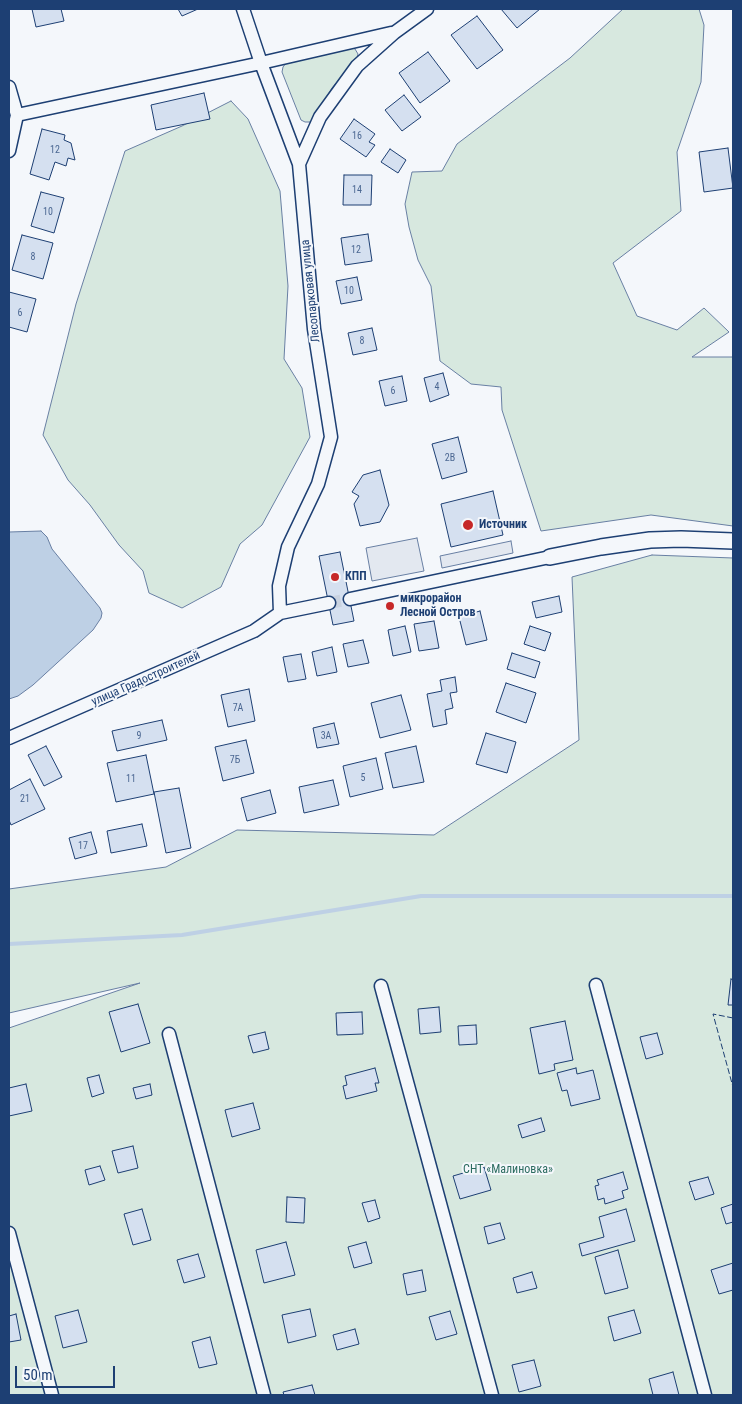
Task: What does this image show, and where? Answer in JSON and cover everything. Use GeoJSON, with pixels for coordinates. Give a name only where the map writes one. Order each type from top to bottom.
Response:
{"type":"FeatureCollection","features":[{"type":"Feature","properties":{"kind":"street"},"geometry":{"type":"LineString","coordinates":[[243,9],[299,164]]}},
{"type":"Feature","properties":{"kind":"street","name":"Лесопарковая улица"},"geometry":{"type":"LineString","coordinates":[[280,613],[278,586],[288,547],[318,484],[331,437],[314,329],[299,164],[320,118],[357,66],[394,33],[427,9]]}},
{"type":"Feature","properties":{"kind":"street"},"geometry":{"type":"LineString","coordinates":[[18,115],[394,33]]}},
{"type":"Feature","properties":{"kind":"street"},"geometry":{"type":"LineString","coordinates":[[9,86],[18,115],[9,151]]}},
{"type":"Feature","properties":{"kind":"street"},"geometry":{"type":"LineString","coordinates":[[350,599],[601,547],[650,540],[733,541]]}},
{"type":"Feature","properties":{"kind":"street"},"geometry":{"type":"LineString","coordinates":[[280,613],[329,603]]}},
{"type":"Feature","properties":{"kind":"street","name":"улица Градостроителей"},"geometry":{"type":"LineString","coordinates":[[9,738],[254,631],[280,613]]}},
{"type":"Feature","properties":{"kind":"street"},"geometry":{"type":"LineString","coordinates":[[596,985],[705,1395]]}},
{"type":"Feature","properties":{"kind":"street"},"geometry":{"type":"LineString","coordinates":[[381,986],[492,1395]]}},
{"type":"Feature","properties":{"kind":"street"},"geometry":{"type":"LineString","coordinates":[[169,1034],[264,1395]]}},
{"type":"Feature","properties":{"kind":"street"},"geometry":{"type":"LineString","coordinates":[[9,1233],[52,1395]]}},
{"type":"Feature","properties":{"kind":"green space"},"geometry":{"type":"Polygon","coordinates":[[[623,9],[699,9],[704,25],[701,82],[677,152],[681,211],[613,263],[637,316],[677,330],[704,308],[729,332],[692,357],[733,357],[733,526],[651,515],[541,531],[502,410],[501,387],[471,384],[440,361],[431,286],[418,260],[409,227],[405,204],[412,172],[442,171],[457,144],[570,58],[623,9]]]}},
{"type":"Feature","properties":{"kind":"green space"},"geometry":{"type":"Polygon","coordinates":[[[352,47],[358,54],[357,58],[332,88],[313,120],[305,122],[301,120],[282,72],[283,67],[286,63],[352,47]]]}},
{"type":"Feature","properties":{"kind":"green space"},"geometry":{"type":"Polygon","coordinates":[[[231,101],[248,119],[280,191],[288,286],[284,359],[302,388],[310,437],[262,525],[240,544],[221,587],[182,608],[149,593],[143,571],[119,545],[90,505],[68,480],[43,435],[76,304],[125,151],[182,126],[231,101]]]}},
{"type":"Feature","properties":{"kind":"green space","name":"СНТ «Малиновка»"},"geometry":{"type":"Polygon","coordinates":[[[652,555],[733,558],[733,1395],[9,1395],[9,1028],[140,983],[9,1013],[9,889],[166,867],[237,830],[434,835],[579,740],[572,577],[652,555]]]}},
{"type":"Feature","properties":{"kind":"shaded area"},"geometry":{"type":"Polygon","coordinates":[[[417,538],[424,571],[372,581],[366,548],[417,538]]]}},
{"type":"Feature","properties":{"kind":"shaded area"},"geometry":{"type":"Polygon","coordinates":[[[511,541],[513,553],[442,568],[440,556],[511,541]]]}},
{"type":"Feature","properties":{"kind":"water"},"geometry":{"type":"Polygon","coordinates":[[[41,531],[47,537],[52,549],[100,608],[102,613],[93,630],[33,685],[18,696],[9,699],[9,532],[41,531]]]}},
{"type":"Feature","properties":{"kind":"building"},"geometry":{"type":"Polygon","coordinates":[[[32,9],[61,9],[64,21],[36,27],[32,9]]]}},
{"type":"Feature","properties":{"kind":"building"},"geometry":{"type":"Polygon","coordinates":[[[178,9],[198,9],[182,16],[178,9]]]}},
{"type":"Feature","properties":{"kind":"building"},"geometry":{"type":"Polygon","coordinates":[[[501,9],[540,9],[517,28],[501,9]]]}},
{"type":"Feature","properties":{"kind":"building"},"geometry":{"type":"Polygon","coordinates":[[[477,16],[503,50],[477,69],[451,35],[477,16]]]}},
{"type":"Feature","properties":{"kind":"building"},"geometry":{"type":"Polygon","coordinates":[[[428,52],[450,81],[420,103],[399,73],[428,52]]]}},
{"type":"Feature","properties":{"kind":"building"},"geometry":{"type":"Polygon","coordinates":[[[204,93],[210,119],[156,130],[151,105],[204,93]]]}},
{"type":"Feature","properties":{"kind":"building"},"geometry":{"type":"Polygon","coordinates":[[[404,95],[421,117],[402,131],[385,110],[404,95]]]}},
{"type":"Feature","properties":{"kind":"building"},"geometry":{"type":"Polygon","coordinates":[[[354,119],[375,134],[369,142],[375,145],[366,157],[340,139],[354,119]]]}},
{"type":"Feature","properties":{"kind":"building"},"geometry":{"type":"Polygon","coordinates":[[[42,129],[65,135],[64,140],[71,143],[75,160],[68,158],[66,166],[55,162],[49,180],[30,174],[42,129]]]}},
{"type":"Feature","properties":{"kind":"building"},"geometry":{"type":"Polygon","coordinates":[[[728,148],[733,188],[704,192],[699,152],[728,148]]]}},
{"type":"Feature","properties":{"kind":"building"},"geometry":{"type":"Polygon","coordinates":[[[390,149],[406,160],[398,173],[381,162],[390,149]]]}},
{"type":"Feature","properties":{"kind":"building"},"geometry":{"type":"Polygon","coordinates":[[[344,175],[372,175],[371,205],[343,205],[344,175]]]}},
{"type":"Feature","properties":{"kind":"building"},"geometry":{"type":"Polygon","coordinates":[[[41,192],[64,198],[54,233],[31,226],[41,192]]]}},
{"type":"Feature","properties":{"kind":"building"},"geometry":{"type":"Polygon","coordinates":[[[368,234],[372,261],[345,265],[341,238],[368,234]]]}},
{"type":"Feature","properties":{"kind":"building"},"geometry":{"type":"Polygon","coordinates":[[[22,235],[53,243],[43,279],[12,270],[22,235]]]}},
{"type":"Feature","properties":{"kind":"building"},"geometry":{"type":"Polygon","coordinates":[[[357,277],[362,300],[341,304],[336,281],[357,277]]]}},
{"type":"Feature","properties":{"kind":"building"},"geometry":{"type":"Polygon","coordinates":[[[9,292],[36,299],[27,332],[9,327],[9,292]]]}},
{"type":"Feature","properties":{"kind":"building"},"geometry":{"type":"Polygon","coordinates":[[[372,328],[377,350],[353,355],[348,333],[372,328]]]}},
{"type":"Feature","properties":{"kind":"building"},"geometry":{"type":"Polygon","coordinates":[[[443,373],[449,395],[430,402],[424,378],[443,373]]]}},
{"type":"Feature","properties":{"kind":"building"},"geometry":{"type":"Polygon","coordinates":[[[402,376],[407,401],[385,406],[379,381],[402,376]]]}},
{"type":"Feature","properties":{"kind":"building"},"geometry":{"type":"Polygon","coordinates":[[[458,437],[467,472],[442,479],[432,444],[458,437]]]}},
{"type":"Feature","properties":{"kind":"building"},"geometry":{"type":"Polygon","coordinates":[[[380,470],[389,505],[380,522],[360,526],[354,504],[359,496],[352,492],[363,475],[380,470]]]}},
{"type":"Feature","properties":{"kind":"building"},"geometry":{"type":"Polygon","coordinates":[[[493,491],[503,535],[451,547],[441,504],[493,491]]]}},
{"type":"Feature","properties":{"kind":"building","name":"КПП"},"geometry":{"type":"Polygon","coordinates":[[[340,552],[354,621],[333,625],[319,556],[340,552]]]}},
{"type":"Feature","properties":{"kind":"building"},"geometry":{"type":"Polygon","coordinates":[[[559,596],[562,612],[536,618],[532,602],[559,596]]]}},
{"type":"Feature","properties":{"kind":"building"},"geometry":{"type":"Polygon","coordinates":[[[480,611],[487,640],[466,645],[459,617],[480,611]]]}},
{"type":"Feature","properties":{"kind":"building"},"geometry":{"type":"Polygon","coordinates":[[[434,621],[439,648],[419,651],[414,624],[434,621]]]}},
{"type":"Feature","properties":{"kind":"building"},"geometry":{"type":"Polygon","coordinates":[[[405,626],[411,652],[393,656],[388,630],[405,626]]]}},
{"type":"Feature","properties":{"kind":"building"},"geometry":{"type":"Polygon","coordinates":[[[530,626],[551,633],[545,651],[524,644],[530,626]]]}},
{"type":"Feature","properties":{"kind":"building"},"geometry":{"type":"Polygon","coordinates":[[[363,640],[369,663],[348,667],[343,644],[363,640]]]}},
{"type":"Feature","properties":{"kind":"building"},"geometry":{"type":"Polygon","coordinates":[[[332,647],[337,672],[317,676],[312,652],[332,647]]]}},
{"type":"Feature","properties":{"kind":"building"},"geometry":{"type":"Polygon","coordinates":[[[512,653],[540,662],[535,678],[507,669],[512,653]]]}},
{"type":"Feature","properties":{"kind":"building"},"geometry":{"type":"Polygon","coordinates":[[[301,654],[306,679],[288,682],[283,657],[301,654]]]}},
{"type":"Feature","properties":{"kind":"building"},"geometry":{"type":"Polygon","coordinates":[[[455,677],[457,692],[450,693],[453,708],[445,710],[447,724],[433,727],[427,694],[442,691],[440,680],[455,677]]]}},
{"type":"Feature","properties":{"kind":"building"},"geometry":{"type":"Polygon","coordinates":[[[506,683],[536,693],[526,723],[496,712],[506,683]]]}},
{"type":"Feature","properties":{"kind":"building"},"geometry":{"type":"Polygon","coordinates":[[[249,689],[255,721],[228,727],[221,695],[249,689]]]}},
{"type":"Feature","properties":{"kind":"building"},"geometry":{"type":"Polygon","coordinates":[[[401,695],[411,730],[380,738],[371,703],[401,695]]]}},
{"type":"Feature","properties":{"kind":"building"},"geometry":{"type":"Polygon","coordinates":[[[162,720],[167,740],[117,751],[112,731],[162,720]]]}},
{"type":"Feature","properties":{"kind":"building"},"geometry":{"type":"Polygon","coordinates":[[[334,723],[339,744],[317,748],[313,728],[334,723]]]}},
{"type":"Feature","properties":{"kind":"building"},"geometry":{"type":"Polygon","coordinates":[[[486,733],[516,742],[507,773],[476,764],[486,733]]]}},
{"type":"Feature","properties":{"kind":"building"},"geometry":{"type":"Polygon","coordinates":[[[246,740],[254,773],[223,781],[215,747],[246,740]]]}},
{"type":"Feature","properties":{"kind":"building"},"geometry":{"type":"Polygon","coordinates":[[[46,746],[62,777],[44,786],[28,755],[46,746]]]}},
{"type":"Feature","properties":{"kind":"building"},"geometry":{"type":"Polygon","coordinates":[[[416,746],[424,782],[393,788],[385,753],[416,746]]]}},
{"type":"Feature","properties":{"kind":"building"},"geometry":{"type":"Polygon","coordinates":[[[146,755],[154,794],[116,802],[107,763],[146,755]]]}},
{"type":"Feature","properties":{"kind":"building"},"geometry":{"type":"Polygon","coordinates":[[[376,758],[383,789],[350,797],[343,766],[376,758]]]}},
{"type":"Feature","properties":{"kind":"building"},"geometry":{"type":"Polygon","coordinates":[[[30,779],[45,809],[11,825],[9,820],[9,790],[30,779]]]}},
{"type":"Feature","properties":{"kind":"building"},"geometry":{"type":"Polygon","coordinates":[[[333,780],[339,805],[304,813],[299,787],[333,780]]]}},
{"type":"Feature","properties":{"kind":"building"},"geometry":{"type":"Polygon","coordinates":[[[179,788],[191,848],[166,853],[154,792],[179,788]]]}},
{"type":"Feature","properties":{"kind":"building"},"geometry":{"type":"Polygon","coordinates":[[[270,790],[276,813],[247,821],[241,798],[270,790]]]}},
{"type":"Feature","properties":{"kind":"building"},"geometry":{"type":"Polygon","coordinates":[[[142,824],[147,846],[111,853],[107,831],[142,824]]]}},
{"type":"Feature","properties":{"kind":"building"},"geometry":{"type":"Polygon","coordinates":[[[91,832],[97,853],[75,859],[69,838],[91,832]]]}},
{"type":"Feature","properties":{"kind":"building"},"geometry":{"type":"Polygon","coordinates":[[[731,979],[733,980],[733,1005],[728,1005],[731,979]]]}},
{"type":"Feature","properties":{"kind":"building"},"geometry":{"type":"Polygon","coordinates":[[[138,1004],[150,1043],[121,1052],[109,1012],[138,1004]]]}},
{"type":"Feature","properties":{"kind":"building"},"geometry":{"type":"Polygon","coordinates":[[[439,1007],[441,1032],[420,1034],[418,1009],[439,1007]]]}},
{"type":"Feature","properties":{"kind":"building"},"geometry":{"type":"Polygon","coordinates":[[[362,1012],[363,1034],[337,1035],[336,1013],[362,1012]]]}},
{"type":"Feature","properties":{"kind":"building"},"geometry":{"type":"Polygon","coordinates":[[[565,1021],[573,1060],[554,1064],[555,1070],[539,1074],[530,1028],[565,1021]]]}},
{"type":"Feature","properties":{"kind":"building"},"geometry":{"type":"Polygon","coordinates":[[[476,1025],[477,1044],[459,1045],[458,1026],[476,1025]]]}},
{"type":"Feature","properties":{"kind":"building"},"geometry":{"type":"Polygon","coordinates":[[[265,1032],[269,1049],[253,1053],[248,1036],[265,1032]]]}},
{"type":"Feature","properties":{"kind":"building"},"geometry":{"type":"Polygon","coordinates":[[[657,1033],[663,1054],[646,1059],[640,1037],[657,1033]]]}},
{"type":"Feature","properties":{"kind":"building"},"geometry":{"type":"Polygon","coordinates":[[[375,1068],[379,1083],[375,1083],[377,1091],[346,1099],[343,1086],[347,1085],[345,1076],[375,1068]]]}},
{"type":"Feature","properties":{"kind":"building"},"geometry":{"type":"Polygon","coordinates":[[[576,1068],[577,1074],[593,1070],[600,1099],[571,1106],[567,1090],[562,1091],[557,1073],[576,1068]]]}},
{"type":"Feature","properties":{"kind":"building"},"geometry":{"type":"Polygon","coordinates":[[[99,1075],[104,1093],[92,1097],[87,1078],[99,1075]]]}},
{"type":"Feature","properties":{"kind":"building"},"geometry":{"type":"Polygon","coordinates":[[[26,1084],[32,1111],[9,1116],[9,1088],[26,1084]]]}},
{"type":"Feature","properties":{"kind":"building"},"geometry":{"type":"Polygon","coordinates":[[[150,1084],[152,1095],[136,1099],[133,1088],[150,1084]]]}},
{"type":"Feature","properties":{"kind":"building"},"geometry":{"type":"Polygon","coordinates":[[[253,1103],[260,1129],[232,1137],[225,1110],[253,1103]]]}},
{"type":"Feature","properties":{"kind":"building"},"geometry":{"type":"Polygon","coordinates":[[[541,1118],[545,1131],[522,1138],[518,1125],[541,1118]]]}},
{"type":"Feature","properties":{"kind":"building"},"geometry":{"type":"Polygon","coordinates":[[[133,1146],[138,1168],[118,1173],[112,1151],[133,1146]]]}},
{"type":"Feature","properties":{"kind":"building"},"geometry":{"type":"Polygon","coordinates":[[[100,1166],[105,1180],[89,1185],[85,1170],[100,1166]]]}},
{"type":"Feature","properties":{"kind":"building"},"geometry":{"type":"Polygon","coordinates":[[[484,1167],[491,1190],[460,1199],[453,1176],[484,1167]]]}},
{"type":"Feature","properties":{"kind":"building"},"geometry":{"type":"Polygon","coordinates":[[[623,1172],[628,1189],[622,1191],[624,1198],[605,1204],[604,1198],[598,1200],[595,1186],[599,1185],[597,1180],[623,1172]]]}},
{"type":"Feature","properties":{"kind":"building"},"geometry":{"type":"Polygon","coordinates":[[[708,1177],[714,1194],[695,1200],[689,1182],[708,1177]]]}},
{"type":"Feature","properties":{"kind":"building"},"geometry":{"type":"Polygon","coordinates":[[[287,1197],[305,1198],[304,1223],[286,1222],[287,1197]]]}},
{"type":"Feature","properties":{"kind":"building"},"geometry":{"type":"Polygon","coordinates":[[[375,1200],[380,1218],[368,1222],[362,1203],[375,1200]]]}},
{"type":"Feature","properties":{"kind":"building"},"geometry":{"type":"Polygon","coordinates":[[[733,1204],[733,1222],[726,1224],[721,1208],[733,1204]]]}},
{"type":"Feature","properties":{"kind":"building"},"geometry":{"type":"Polygon","coordinates":[[[142,1209],[151,1240],[133,1245],[124,1214],[142,1209]]]}},
{"type":"Feature","properties":{"kind":"building"},"geometry":{"type":"Polygon","coordinates":[[[626,1209],[635,1241],[582,1256],[579,1244],[604,1237],[599,1217],[626,1209]]]}},
{"type":"Feature","properties":{"kind":"building"},"geometry":{"type":"Polygon","coordinates":[[[500,1223],[505,1239],[488,1244],[484,1227],[500,1223]]]}},
{"type":"Feature","properties":{"kind":"building"},"geometry":{"type":"Polygon","coordinates":[[[286,1242],[295,1275],[264,1283],[256,1250],[286,1242]]]}},
{"type":"Feature","properties":{"kind":"building"},"geometry":{"type":"Polygon","coordinates":[[[366,1242],[372,1263],[354,1268],[348,1247],[366,1242]]]}},
{"type":"Feature","properties":{"kind":"building"},"geometry":{"type":"Polygon","coordinates":[[[618,1250],[628,1288],[605,1294],[595,1257],[618,1250]]]}},
{"type":"Feature","properties":{"kind":"building"},"geometry":{"type":"Polygon","coordinates":[[[198,1254],[205,1277],[184,1283],[177,1260],[198,1254]]]}},
{"type":"Feature","properties":{"kind":"building"},"geometry":{"type":"Polygon","coordinates":[[[733,1263],[733,1290],[719,1294],[711,1270],[733,1263]]]}},
{"type":"Feature","properties":{"kind":"building"},"geometry":{"type":"Polygon","coordinates":[[[422,1270],[426,1291],[407,1295],[403,1274],[422,1270]]]}},
{"type":"Feature","properties":{"kind":"building"},"geometry":{"type":"Polygon","coordinates":[[[532,1272],[537,1288],[517,1293],[513,1278],[532,1272]]]}},
{"type":"Feature","properties":{"kind":"building"},"geometry":{"type":"Polygon","coordinates":[[[310,1309],[316,1336],[288,1343],[282,1315],[310,1309]]]}},
{"type":"Feature","properties":{"kind":"building"},"geometry":{"type":"Polygon","coordinates":[[[78,1310],[87,1342],[63,1348],[55,1316],[78,1310]]]}},
{"type":"Feature","properties":{"kind":"building"},"geometry":{"type":"Polygon","coordinates":[[[634,1310],[641,1333],[614,1341],[608,1317],[634,1310]]]}},
{"type":"Feature","properties":{"kind":"building"},"geometry":{"type":"Polygon","coordinates":[[[450,1311],[457,1334],[436,1340],[429,1317],[450,1311]]]}},
{"type":"Feature","properties":{"kind":"building"},"geometry":{"type":"Polygon","coordinates":[[[16,1314],[21,1340],[9,1342],[9,1316],[16,1314]]]}},
{"type":"Feature","properties":{"kind":"building"},"geometry":{"type":"Polygon","coordinates":[[[355,1329],[359,1344],[337,1350],[333,1335],[355,1329]]]}},
{"type":"Feature","properties":{"kind":"building"},"geometry":{"type":"Polygon","coordinates":[[[210,1337],[217,1364],[199,1368],[192,1342],[210,1337]]]}},
{"type":"Feature","properties":{"kind":"building"},"geometry":{"type":"Polygon","coordinates":[[[534,1360],[541,1386],[519,1392],[512,1365],[534,1360]]]}},
{"type":"Feature","properties":{"kind":"building"},"geometry":{"type":"Polygon","coordinates":[[[673,1372],[679,1395],[653,1395],[649,1379],[673,1372]]]}},
{"type":"Feature","properties":{"kind":"building"},"geometry":{"type":"Polygon","coordinates":[[[312,1385],[315,1395],[284,1395],[283,1392],[312,1385]]]}},
{"type":"Feature","properties":{"kind":"waterway"},"geometry":{"type":"LineString","coordinates":[[9,944],[182,935],[421,896],[733,896]]}},
{"type":"Feature","properties":{"kind":"tunnel"},"geometry":{"type":"LineString","coordinates":[[329,603],[350,599]]}},
{"type":"Feature","properties":{"kind":"fence"},"geometry":{"type":"LineString","coordinates":[[733,1018],[713,1014],[733,1087]]}},
{"type":"Feature","properties":{"kind":"place","name":"Источник"},"geometry":{"type":"Point","coordinates":[468,525]}},
{"type":"Feature","properties":{"kind":"place","name":"КПП"},"geometry":{"type":"Point","coordinates":[335,577]}},
{"type":"Feature","properties":{"kind":"place","name":"микрорайон Лесной Остров"},"geometry":{"type":"Point","coordinates":[390,606]}}]}
